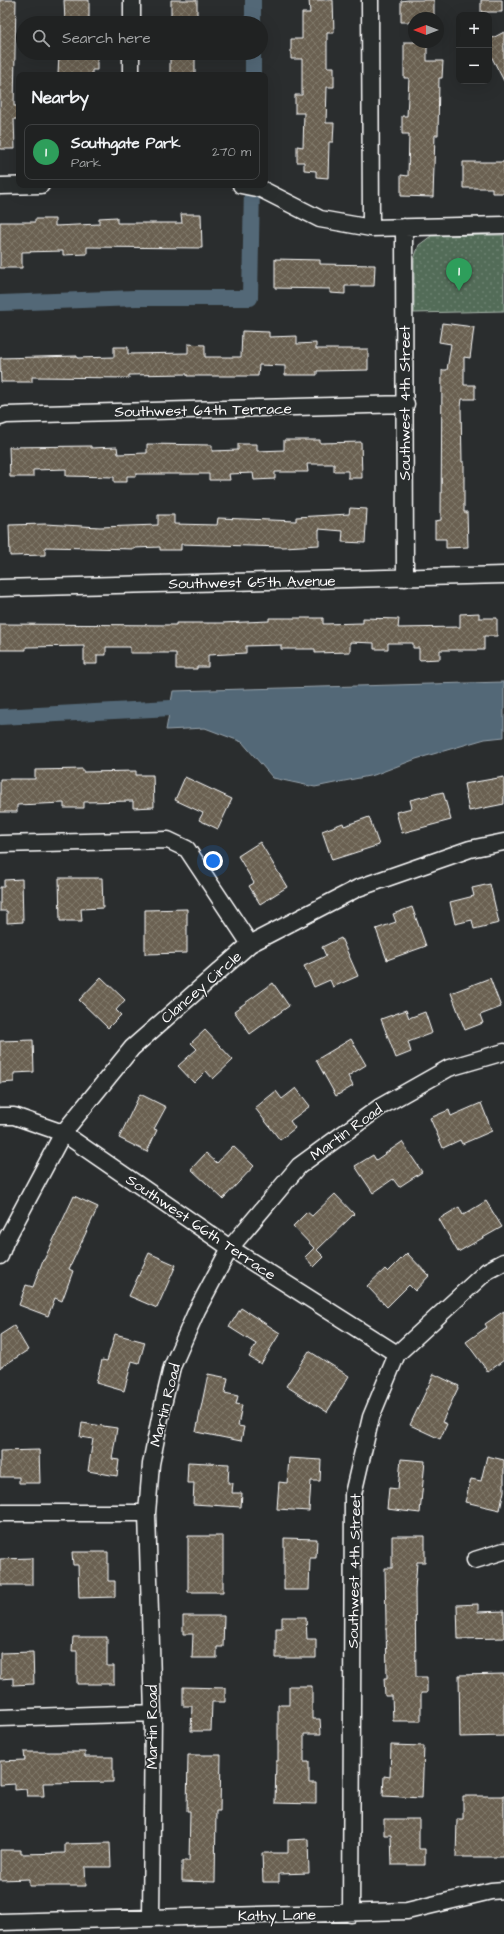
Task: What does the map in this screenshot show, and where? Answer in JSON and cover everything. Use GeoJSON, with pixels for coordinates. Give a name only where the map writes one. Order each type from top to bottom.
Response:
{"type":"FeatureCollection","features":[{"type":"Feature","properties":{"kind":"street"},"geometry":{"type":"LineString","coordinates":[[132,0],[132,16]]}},
{"type":"Feature","properties":{"kind":"street"},"geometry":{"type":"LineString","coordinates":[[370,0],[371,228]]}},
{"type":"Feature","properties":{"kind":"street"},"geometry":{"type":"LineString","coordinates":[[131,72],[132,60]]}},
{"type":"Feature","properties":{"kind":"street"},"geometry":{"type":"LineString","coordinates":[[0,186],[16,186]]}},
{"type":"Feature","properties":{"kind":"street"},"geometry":{"type":"LineString","coordinates":[[256,188],[261,189],[320,219],[371,228],[504,225]]}},
{"type":"Feature","properties":{"kind":"street","name":"Southwest 4th Street"},"geometry":{"type":"LineString","coordinates":[[404,227],[406,404],[405,578]]}},
{"type":"Feature","properties":{"kind":"street","name":"Southwest 64th Terrace"},"geometry":{"type":"LineString","coordinates":[[0,417],[6,415],[406,404]]}},
{"type":"Feature","properties":{"kind":"street","name":"Southwest 65th Avenue"},"geometry":{"type":"LineString","coordinates":[[0,588],[504,575]]}},
{"type":"Feature","properties":{"kind":"street"},"geometry":{"type":"LineString","coordinates":[[0,844],[168,840],[187,849],[250,944]]}},
{"type":"Feature","properties":{"kind":"street","name":"Clancey Circle"},"geometry":{"type":"LineString","coordinates":[[0,1256],[5,1242],[63,1133],[132,1048],[250,944],[358,888],[470,849],[504,842]]}},
{"type":"Feature","properties":{"kind":"street","name":"Martin Road"},"geometry":{"type":"LineString","coordinates":[[151,1918],[153,1713],[147,1513],[151,1464],[172,1367],[197,1310],[230,1248],[300,1166],[380,1107],[449,1068],[504,1052]]}},
{"type":"Feature","properties":{"kind":"street","name":"Southwest 66th Terrace"},"geometry":{"type":"LineString","coordinates":[[0,1116],[14,1116],[63,1133],[230,1248],[397,1354]]}},
{"type":"Feature","properties":{"kind":"street","name":"Southwest 4th Street"},"geometry":{"type":"LineString","coordinates":[[351,1914],[353,1494],[371,1417],[397,1354],[487,1270],[504,1262]]}},
{"type":"Feature","properties":{"kind":"street"},"geometry":{"type":"LineString","coordinates":[[0,1513],[147,1513]]}},
{"type":"Feature","properties":{"kind":"street"},"geometry":{"type":"LineString","coordinates":[[475,1560],[504,1551]]}},
{"type":"Feature","properties":{"kind":"street"},"geometry":{"type":"LineString","coordinates":[[0,1718],[153,1713]]}},
{"type":"Feature","properties":{"kind":"street","name":"Kathy Lane"},"geometry":{"type":"LineString","coordinates":[[0,1922],[351,1914],[407,1911],[491,1890],[504,1890]]}},
{"type":"Feature","properties":{"kind":"green space"},"geometry":{"type":"Polygon","coordinates":[[[504,235],[504,311],[414,313],[414,259],[419,245],[431,236],[504,235]]]}},
{"type":"Feature","properties":{"kind":"water"},"geometry":{"type":"Polygon","coordinates":[[[504,682],[504,737],[485,739],[416,759],[374,775],[315,787],[273,778],[242,742],[205,728],[166,730],[173,691],[504,682]]]}},
{"type":"Feature","properties":{"kind":"building"},"geometry":{"type":"Polygon","coordinates":[[[0,0],[16,0],[14,106],[16,106],[16,119],[14,119],[15,149],[0,149],[0,0]]]}},
{"type":"Feature","properties":{"kind":"building"},"geometry":{"type":"Polygon","coordinates":[[[64,0],[89,0],[89,16],[65,16],[64,0]]]}},
{"type":"Feature","properties":{"kind":"building"},"geometry":{"type":"Polygon","coordinates":[[[171,0],[197,0],[197,16],[171,16],[171,0]]]}},
{"type":"Feature","properties":{"kind":"building"},"geometry":{"type":"Polygon","coordinates":[[[309,0],[333,0],[334,33],[327,33],[327,67],[334,67],[334,87],[327,87],[326,123],[334,123],[333,142],[329,142],[328,178],[316,177],[316,171],[304,170],[304,162],[297,162],[297,146],[303,147],[304,113],[295,113],[295,95],[302,95],[302,59],[291,59],[291,39],[302,39],[302,13],[310,13],[309,0]]]}},
{"type":"Feature","properties":{"kind":"building"},"geometry":{"type":"Polygon","coordinates":[[[434,0],[434,12],[408,12],[408,22],[401,22],[401,1],[434,0]]]}},
{"type":"Feature","properties":{"kind":"building"},"geometry":{"type":"Polygon","coordinates":[[[481,0],[502,0],[502,12],[481,12],[481,0]]]}},
{"type":"Feature","properties":{"kind":"building"},"geometry":{"type":"Polygon","coordinates":[[[504,32],[504,81],[492,58],[492,38],[504,32]]]}},
{"type":"Feature","properties":{"kind":"building"},"geometry":{"type":"Polygon","coordinates":[[[404,42],[408,42],[408,48],[427,48],[427,61],[443,61],[442,78],[439,78],[438,135],[435,135],[433,197],[401,196],[401,175],[408,176],[409,134],[402,134],[402,116],[407,116],[409,78],[404,78],[404,42]]]}},
{"type":"Feature","properties":{"kind":"building"},"geometry":{"type":"Polygon","coordinates":[[[59,60],[97,60],[97,70],[92,70],[92,72],[58,72],[59,60]]]}},
{"type":"Feature","properties":{"kind":"building"},"geometry":{"type":"Polygon","coordinates":[[[170,60],[195,60],[195,72],[170,72],[170,60]]]}},
{"type":"Feature","properties":{"kind":"building"},"geometry":{"type":"Polygon","coordinates":[[[463,162],[504,162],[504,193],[492,193],[492,188],[463,188],[463,162]]]}},
{"type":"Feature","properties":{"kind":"building"},"geometry":{"type":"Polygon","coordinates":[[[181,214],[201,214],[202,248],[87,247],[87,254],[63,255],[63,251],[22,252],[22,268],[0,268],[0,222],[35,222],[35,219],[55,219],[55,226],[99,224],[99,218],[117,217],[117,223],[182,223],[181,214]]]}},
{"type":"Feature","properties":{"kind":"building"},"geometry":{"type":"Polygon","coordinates":[[[275,259],[320,260],[320,264],[375,265],[374,286],[345,286],[345,294],[330,293],[330,289],[275,288],[275,259]]]}},
{"type":"Feature","properties":{"kind":"building"},"geometry":{"type":"Polygon","coordinates":[[[442,323],[474,327],[470,358],[464,357],[464,385],[475,385],[475,399],[462,399],[461,407],[462,462],[464,462],[464,512],[467,512],[468,547],[446,548],[446,539],[435,539],[435,521],[441,520],[442,370],[447,370],[451,344],[439,342],[442,323]]]}},
{"type":"Feature","properties":{"kind":"building"},"geometry":{"type":"Polygon","coordinates":[[[242,331],[269,332],[269,337],[297,336],[297,344],[316,343],[316,349],[368,349],[368,370],[317,371],[317,375],[285,375],[285,366],[259,365],[258,376],[187,376],[187,374],[129,375],[129,378],[32,377],[32,382],[1,382],[0,358],[77,356],[77,358],[114,357],[114,347],[128,347],[128,354],[188,353],[188,344],[205,345],[205,357],[241,357],[242,331]]]}},
{"type":"Feature","properties":{"kind":"building"},"geometry":{"type":"Polygon","coordinates":[[[284,440],[320,440],[320,443],[361,442],[362,478],[348,478],[348,471],[334,471],[334,464],[307,464],[308,472],[275,472],[275,479],[254,480],[253,473],[229,474],[230,480],[209,480],[209,474],[136,474],[136,476],[127,476],[127,482],[114,482],[114,477],[66,476],[66,469],[33,470],[33,477],[10,477],[9,447],[117,447],[118,454],[147,453],[147,444],[212,445],[212,451],[238,450],[238,444],[257,444],[257,451],[284,450],[284,440]]]}},
{"type":"Feature","properties":{"kind":"building"},"geometry":{"type":"Polygon","coordinates":[[[350,508],[367,509],[365,543],[342,542],[343,531],[319,529],[319,545],[284,547],[181,544],[181,550],[160,550],[160,547],[135,549],[45,547],[45,555],[10,556],[9,525],[45,524],[100,527],[158,525],[158,515],[174,515],[174,524],[217,525],[218,518],[296,521],[296,517],[349,514],[350,508]]]}},
{"type":"Feature","properties":{"kind":"building"},"geometry":{"type":"Polygon","coordinates":[[[479,613],[479,618],[497,618],[497,636],[484,636],[484,650],[440,650],[440,659],[419,660],[419,648],[413,648],[413,643],[388,643],[388,649],[374,649],[374,643],[350,642],[350,652],[315,653],[315,649],[281,649],[281,645],[246,646],[246,653],[208,655],[208,667],[197,667],[197,669],[176,669],[176,653],[130,653],[130,647],[106,647],[106,655],[97,655],[97,664],[84,664],[84,646],[26,647],[26,650],[0,650],[0,624],[176,625],[176,623],[269,621],[269,618],[323,618],[323,624],[363,623],[363,618],[399,619],[398,628],[460,627],[460,614],[479,613]]]}},
{"type":"Feature","properties":{"kind":"building"},"geometry":{"type":"Polygon","coordinates":[[[83,769],[83,772],[136,771],[136,775],[153,775],[154,807],[133,808],[133,801],[84,802],[84,808],[64,808],[64,803],[17,805],[17,812],[0,812],[0,779],[35,779],[35,770],[83,769]]]}},
{"type":"Feature","properties":{"kind":"building"},"geometry":{"type":"Polygon","coordinates":[[[185,777],[232,799],[218,829],[199,820],[203,813],[175,800],[185,777]]]}},
{"type":"Feature","properties":{"kind":"building"},"geometry":{"type":"Polygon","coordinates":[[[504,777],[504,804],[469,811],[464,784],[504,777]]]}},
{"type":"Feature","properties":{"kind":"building"},"geometry":{"type":"Polygon","coordinates":[[[443,792],[451,820],[402,833],[396,812],[412,808],[410,800],[443,792]]]}},
{"type":"Feature","properties":{"kind":"building"},"geometry":{"type":"Polygon","coordinates":[[[369,817],[379,845],[332,860],[322,831],[343,823],[344,826],[369,817]]]}},
{"type":"Feature","properties":{"kind":"building"},"geometry":{"type":"Polygon","coordinates":[[[260,842],[287,887],[260,904],[249,886],[254,883],[238,856],[260,842]]]}},
{"type":"Feature","properties":{"kind":"building"},"geometry":{"type":"Polygon","coordinates":[[[59,878],[102,878],[103,908],[81,909],[82,921],[60,921],[59,878]]]}},
{"type":"Feature","properties":{"kind":"building"},"geometry":{"type":"Polygon","coordinates":[[[22,879],[23,922],[7,923],[7,911],[0,911],[0,887],[4,887],[4,880],[22,879]]]}},
{"type":"Feature","properties":{"kind":"building"},"geometry":{"type":"Polygon","coordinates":[[[490,884],[499,923],[474,929],[472,920],[455,924],[450,902],[474,896],[472,888],[490,884]]]}},
{"type":"Feature","properties":{"kind":"building"},"geometry":{"type":"Polygon","coordinates":[[[412,907],[426,946],[387,960],[376,929],[396,922],[393,914],[412,907]]]}},
{"type":"Feature","properties":{"kind":"building"},"geometry":{"type":"Polygon","coordinates":[[[187,909],[187,953],[145,954],[145,910],[187,909]]]}},
{"type":"Feature","properties":{"kind":"building"},"geometry":{"type":"Polygon","coordinates":[[[341,938],[358,976],[333,987],[330,980],[314,987],[304,966],[326,956],[322,947],[341,938]]]}},
{"type":"Feature","properties":{"kind":"building"},"geometry":{"type":"Polygon","coordinates":[[[101,977],[125,1000],[116,1010],[121,1015],[108,1028],[79,1000],[101,977]]]}},
{"type":"Feature","properties":{"kind":"building"},"geometry":{"type":"Polygon","coordinates":[[[490,978],[501,1007],[480,1015],[483,1023],[465,1030],[451,993],[490,978]]]}},
{"type":"Feature","properties":{"kind":"building"},"geometry":{"type":"Polygon","coordinates":[[[273,983],[289,1006],[250,1034],[234,1011],[273,983]]]}},
{"type":"Feature","properties":{"kind":"building"},"geometry":{"type":"Polygon","coordinates":[[[406,1010],[409,1018],[425,1012],[432,1033],[408,1042],[411,1052],[396,1058],[381,1019],[406,1010]]]}},
{"type":"Feature","properties":{"kind":"building"},"geometry":{"type":"Polygon","coordinates":[[[205,1030],[233,1060],[213,1079],[206,1071],[194,1083],[178,1066],[197,1049],[191,1043],[205,1030]]]}},
{"type":"Feature","properties":{"kind":"building"},"geometry":{"type":"Polygon","coordinates":[[[351,1039],[366,1065],[348,1076],[353,1086],[336,1096],[316,1060],[351,1039]]]}},
{"type":"Feature","properties":{"kind":"building"},"geometry":{"type":"Polygon","coordinates":[[[33,1040],[34,1072],[14,1073],[14,1082],[0,1083],[0,1041],[33,1040]]]}},
{"type":"Feature","properties":{"kind":"building"},"geometry":{"type":"Polygon","coordinates":[[[296,1088],[310,1106],[290,1121],[295,1128],[280,1140],[255,1108],[276,1091],[282,1099],[296,1088]]]}},
{"type":"Feature","properties":{"kind":"building"},"geometry":{"type":"Polygon","coordinates":[[[140,1094],[166,1107],[154,1129],[157,1130],[147,1152],[119,1138],[140,1094]]]}},
{"type":"Feature","properties":{"kind":"building"},"geometry":{"type":"Polygon","coordinates":[[[481,1103],[492,1131],[462,1144],[460,1140],[443,1148],[430,1118],[449,1110],[451,1116],[481,1103]]]}},
{"type":"Feature","properties":{"kind":"building"},"geometry":{"type":"Polygon","coordinates":[[[402,1142],[422,1172],[399,1187],[393,1179],[373,1193],[355,1166],[373,1155],[376,1160],[402,1142]]]}},
{"type":"Feature","properties":{"kind":"building"},"geometry":{"type":"Polygon","coordinates":[[[233,1146],[254,1166],[223,1199],[191,1169],[206,1153],[217,1163],[233,1146]]]}},
{"type":"Feature","properties":{"kind":"building"},"geometry":{"type":"Polygon","coordinates":[[[335,1194],[354,1214],[317,1250],[324,1257],[314,1267],[305,1257],[314,1248],[293,1226],[307,1212],[312,1216],[335,1194]]]}},
{"type":"Feature","properties":{"kind":"building"},"geometry":{"type":"Polygon","coordinates":[[[74,1196],[98,1207],[69,1269],[73,1271],[62,1301],[55,1298],[48,1316],[19,1305],[26,1285],[33,1287],[43,1260],[74,1196]]]}},
{"type":"Feature","properties":{"kind":"building"},"geometry":{"type":"Polygon","coordinates":[[[486,1201],[502,1227],[458,1252],[439,1219],[459,1207],[463,1215],[486,1201]]]}},
{"type":"Feature","properties":{"kind":"building"},"geometry":{"type":"Polygon","coordinates":[[[149,1253],[176,1265],[157,1308],[129,1296],[149,1253]]]}},
{"type":"Feature","properties":{"kind":"building"},"geometry":{"type":"Polygon","coordinates":[[[407,1253],[429,1276],[415,1291],[409,1285],[387,1307],[367,1286],[385,1269],[388,1272],[407,1253]]]}},
{"type":"Feature","properties":{"kind":"building"},"geometry":{"type":"Polygon","coordinates":[[[241,1308],[280,1333],[261,1364],[249,1357],[256,1344],[229,1327],[241,1308]]]}},
{"type":"Feature","properties":{"kind":"building"},"geometry":{"type":"Polygon","coordinates":[[[504,1311],[504,1360],[488,1372],[466,1342],[487,1327],[485,1324],[504,1311]]]}},
{"type":"Feature","properties":{"kind":"building"},"geometry":{"type":"Polygon","coordinates":[[[14,1326],[28,1350],[0,1368],[0,1335],[14,1326]]]}},
{"type":"Feature","properties":{"kind":"building"},"geometry":{"type":"Polygon","coordinates":[[[115,1334],[145,1342],[139,1363],[132,1361],[124,1391],[96,1383],[102,1360],[107,1361],[115,1334]]]}},
{"type":"Feature","properties":{"kind":"building"},"geometry":{"type":"Polygon","coordinates":[[[309,1351],[349,1376],[327,1412],[286,1386],[309,1351]]]}},
{"type":"Feature","properties":{"kind":"building"},"geometry":{"type":"Polygon","coordinates":[[[208,1374],[228,1378],[225,1393],[238,1396],[236,1404],[242,1405],[238,1426],[244,1427],[241,1441],[196,1432],[208,1374]]]}},
{"type":"Feature","properties":{"kind":"building"},"geometry":{"type":"Polygon","coordinates":[[[434,1374],[459,1386],[442,1422],[447,1424],[440,1439],[410,1425],[434,1374]]]}},
{"type":"Feature","properties":{"kind":"building"},"geometry":{"type":"Polygon","coordinates":[[[82,1423],[117,1428],[112,1459],[119,1460],[117,1476],[88,1471],[93,1439],[80,1437],[82,1423]]]}},
{"type":"Feature","properties":{"kind":"building"},"geometry":{"type":"Polygon","coordinates":[[[39,1450],[40,1483],[19,1483],[19,1477],[0,1477],[0,1451],[39,1450]]]}},
{"type":"Feature","properties":{"kind":"building"},"geometry":{"type":"Polygon","coordinates":[[[487,1456],[504,1460],[504,1491],[500,1510],[465,1502],[471,1479],[481,1481],[487,1456]]]}},
{"type":"Feature","properties":{"kind":"building"},"geometry":{"type":"Polygon","coordinates":[[[289,1458],[321,1460],[320,1481],[311,1481],[309,1511],[277,1509],[279,1482],[287,1483],[289,1458]]]}},
{"type":"Feature","properties":{"kind":"building"},"geometry":{"type":"Polygon","coordinates":[[[401,1459],[425,1461],[420,1513],[387,1509],[389,1488],[398,1489],[401,1459]]]}},
{"type":"Feature","properties":{"kind":"building"},"geometry":{"type":"Polygon","coordinates":[[[188,1462],[229,1464],[228,1483],[233,1483],[232,1493],[242,1493],[241,1507],[193,1504],[194,1483],[187,1483],[188,1462]]]}},
{"type":"Feature","properties":{"kind":"building"},"geometry":{"type":"Polygon","coordinates":[[[188,1536],[223,1536],[223,1592],[188,1592],[188,1536]]]}},
{"type":"Feature","properties":{"kind":"building"},"geometry":{"type":"Polygon","coordinates":[[[392,1536],[425,1536],[425,1562],[417,1562],[415,1589],[416,1677],[427,1677],[427,1693],[421,1693],[421,1721],[393,1721],[392,1696],[385,1696],[384,1678],[387,1678],[385,1568],[392,1568],[392,1536]]]}},
{"type":"Feature","properties":{"kind":"building"},"geometry":{"type":"Polygon","coordinates":[[[284,1538],[317,1539],[316,1558],[310,1558],[309,1590],[284,1590],[284,1538]]]}},
{"type":"Feature","properties":{"kind":"building"},"geometry":{"type":"Polygon","coordinates":[[[72,1552],[108,1552],[108,1581],[115,1581],[115,1597],[79,1598],[78,1565],[73,1565],[72,1552]]]}},
{"type":"Feature","properties":{"kind":"building"},"geometry":{"type":"Polygon","coordinates":[[[32,1558],[32,1585],[0,1585],[0,1559],[32,1558]]]}},
{"type":"Feature","properties":{"kind":"building"},"geometry":{"type":"Polygon","coordinates":[[[478,1604],[478,1612],[504,1611],[504,1638],[458,1639],[457,1605],[478,1604]]]}},
{"type":"Feature","properties":{"kind":"building"},"geometry":{"type":"Polygon","coordinates":[[[183,1616],[224,1616],[223,1647],[217,1647],[217,1658],[192,1658],[193,1634],[183,1634],[183,1616]]]}},
{"type":"Feature","properties":{"kind":"building"},"geometry":{"type":"Polygon","coordinates":[[[282,1617],[306,1617],[307,1639],[316,1639],[316,1658],[276,1658],[276,1628],[282,1628],[282,1617]]]}},
{"type":"Feature","properties":{"kind":"building"},"geometry":{"type":"Polygon","coordinates":[[[73,1637],[107,1637],[107,1666],[114,1666],[114,1684],[77,1684],[77,1651],[72,1651],[73,1637]]]}},
{"type":"Feature","properties":{"kind":"building"},"geometry":{"type":"Polygon","coordinates":[[[33,1652],[34,1684],[13,1685],[13,1678],[0,1679],[0,1653],[33,1652]]]}},
{"type":"Feature","properties":{"kind":"building"},"geometry":{"type":"Polygon","coordinates":[[[504,1674],[504,1736],[460,1737],[459,1675],[504,1674]]]}},
{"type":"Feature","properties":{"kind":"building"},"geometry":{"type":"Polygon","coordinates":[[[289,1686],[312,1686],[312,1719],[320,1719],[321,1734],[304,1734],[304,1762],[309,1762],[309,1783],[316,1783],[316,1804],[275,1803],[276,1761],[278,1761],[278,1705],[289,1705],[289,1686]]]}},
{"type":"Feature","properties":{"kind":"building"},"geometry":{"type":"Polygon","coordinates":[[[183,1687],[225,1688],[225,1702],[212,1702],[211,1731],[191,1731],[192,1706],[183,1706],[183,1687]]]}},
{"type":"Feature","properties":{"kind":"building"},"geometry":{"type":"Polygon","coordinates":[[[391,1745],[424,1746],[422,1798],[383,1796],[384,1776],[390,1777],[391,1745]]]}},
{"type":"Feature","properties":{"kind":"building"},"geometry":{"type":"Polygon","coordinates":[[[24,1752],[85,1752],[85,1757],[113,1757],[113,1782],[43,1783],[44,1796],[27,1796],[26,1789],[15,1790],[15,1784],[0,1785],[0,1761],[25,1760],[24,1752]]]}},
{"type":"Feature","properties":{"kind":"building"},"geometry":{"type":"Polygon","coordinates":[[[188,1755],[221,1755],[220,1811],[216,1811],[215,1882],[182,1881],[182,1861],[189,1861],[190,1811],[187,1811],[188,1755]]]}},
{"type":"Feature","properties":{"kind":"building"},"geometry":{"type":"Polygon","coordinates":[[[463,1796],[504,1796],[504,1857],[456,1857],[457,1819],[463,1819],[463,1796]]]}},
{"type":"Feature","properties":{"kind":"building"},"geometry":{"type":"Polygon","coordinates":[[[384,1819],[419,1819],[419,1849],[425,1849],[425,1865],[392,1865],[391,1835],[384,1835],[384,1819]]]}},
{"type":"Feature","properties":{"kind":"building"},"geometry":{"type":"Polygon","coordinates":[[[308,1839],[309,1873],[279,1874],[279,1882],[263,1882],[262,1853],[288,1853],[288,1840],[308,1839]]]}},
{"type":"Feature","properties":{"kind":"building"},"geometry":{"type":"Polygon","coordinates":[[[110,1843],[111,1867],[85,1867],[86,1886],[29,1886],[29,1879],[0,1880],[0,1850],[21,1850],[21,1854],[65,1853],[65,1844],[110,1843]]]}},
{"type":"Feature","properties":{"kind":"waterway"},"geometry":{"type":"LineString","coordinates":[[253,0],[253,16]]}},
{"type":"Feature","properties":{"kind":"waterway"},"geometry":{"type":"LineString","coordinates":[[253,60],[253,72]]}},
{"type":"Feature","properties":{"kind":"waterway"},"geometry":{"type":"LineString","coordinates":[[0,303],[136,298],[250,298],[252,188]]}},
{"type":"Feature","properties":{"kind":"waterway"},"geometry":{"type":"LineString","coordinates":[[0,717],[190,707]]}},
{"type":"Feature","properties":{"kind":"place","name":"Southgate Park"},"geometry":{"type":"Point","coordinates":[459,291]}}]}
